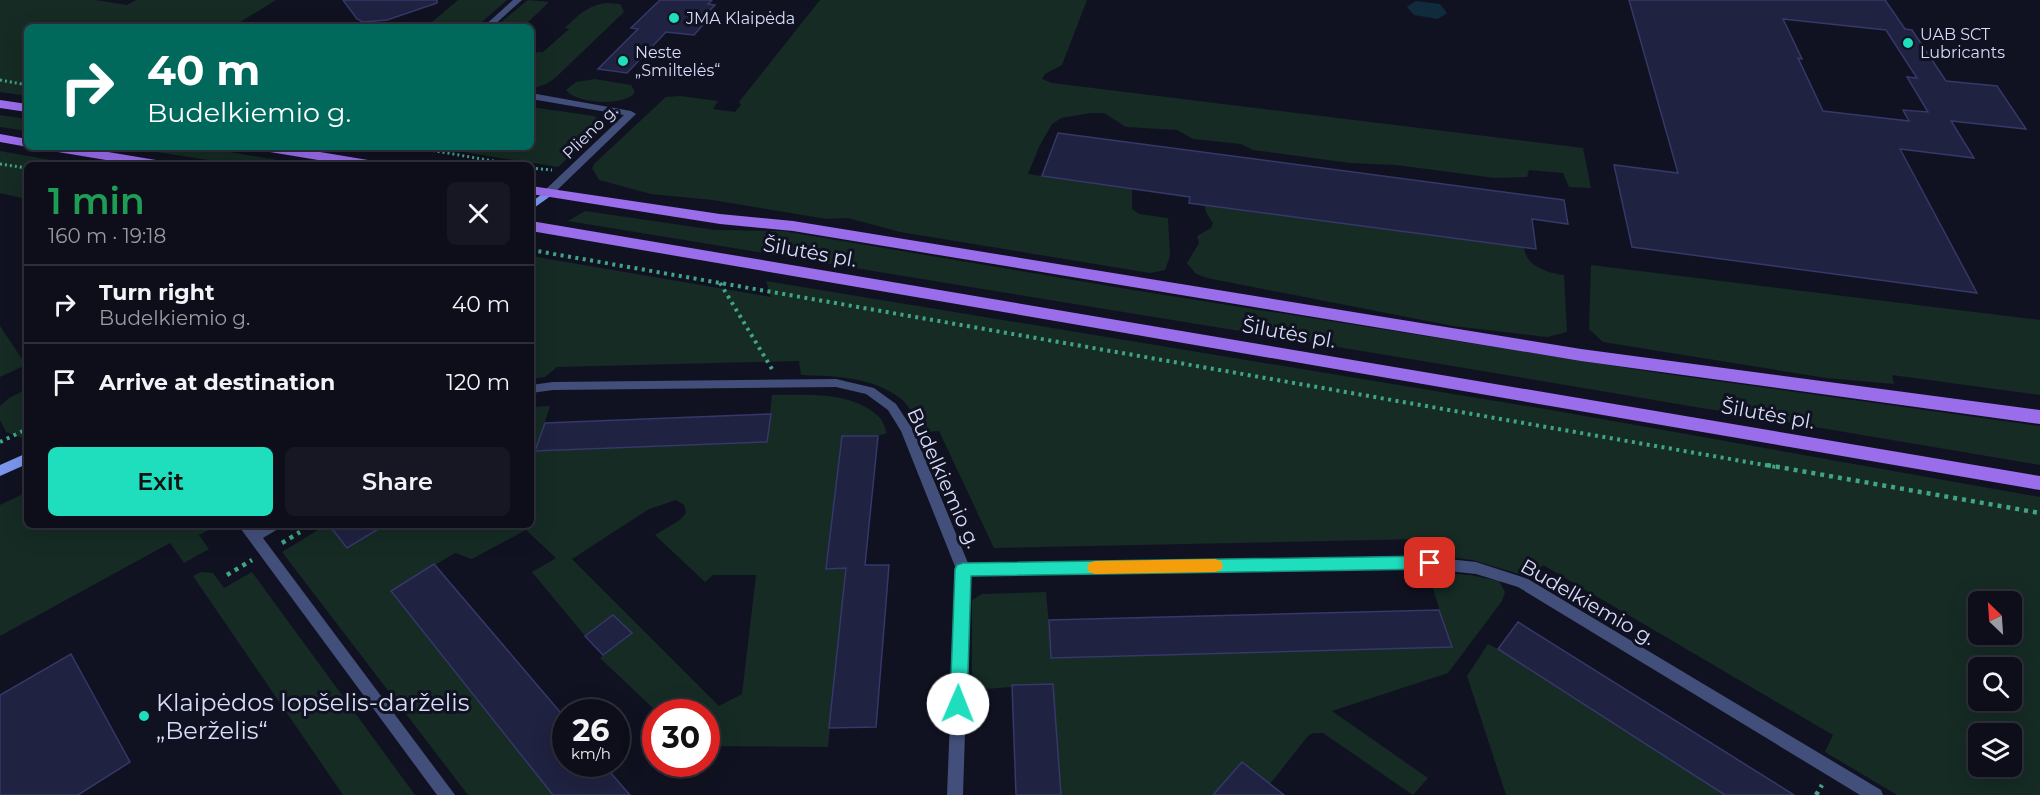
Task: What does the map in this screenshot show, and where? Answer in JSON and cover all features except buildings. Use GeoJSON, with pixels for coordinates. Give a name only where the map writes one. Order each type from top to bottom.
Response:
{"type":"FeatureCollection","features":[{"type":"Feature","properties":{"kind":"main road"},"geometry":{"type":"LineString","coordinates":[[0,104],[24,108]]}},
{"type":"Feature","properties":{"kind":"main road"},"geometry":{"type":"LineString","coordinates":[[0,138],[24,142]]}},
{"type":"Feature","properties":{"kind":"main road"},"geometry":{"type":"LineString","coordinates":[[70,150],[144,162]]}},
{"type":"Feature","properties":{"kind":"main road"},"geometry":{"type":"LineString","coordinates":[[282,150],[356,162]]}},
{"type":"Feature","properties":{"kind":"main road","name":"Šilutės pl."},"geometry":{"type":"LineString","coordinates":[[534,191],[720,219],[793,226],[1581,355],[2040,417]]}},
{"type":"Feature","properties":{"kind":"main road","name":"Šilutės pl."},"geometry":{"type":"LineString","coordinates":[[534,227],[2040,483]]}},
{"type":"Feature","properties":{"kind":"street"},"geometry":{"type":"LineString","coordinates":[[490,24],[518,0]]}},
{"type":"Feature","properties":{"kind":"street","name":"Plieno g."},"geometry":{"type":"LineString","coordinates":[[534,97],[631,114],[548,193]]}},
{"type":"Feature","properties":{"kind":"street"},"geometry":{"type":"LineString","coordinates":[[534,205],[548,193]]}},
{"type":"Feature","properties":{"kind":"street","name":"Budelkiemio g."},"geometry":{"type":"LineString","coordinates":[[534,389],[553,386],[836,383],[870,391],[892,408],[907,430],[963,569],[1430,563],[1476,568],[1523,583],[1875,795]]}},
{"type":"Feature","properties":{"kind":"street"},"geometry":{"type":"LineString","coordinates":[[0,471],[24,459]]}},
{"type":"Feature","properties":{"kind":"street"},"geometry":{"type":"LineString","coordinates":[[249,531],[447,795]]}},
{"type":"Feature","properties":{"kind":"street"},"geometry":{"type":"LineString","coordinates":[[955,795],[963,569]]}},
{"type":"Feature","properties":{"kind":"path"},"geometry":{"type":"LineString","coordinates":[[0,80],[24,84]]}},
{"type":"Feature","properties":{"kind":"path"},"geometry":{"type":"LineString","coordinates":[[430,150],[499,162]]}},
{"type":"Feature","properties":{"kind":"path"},"geometry":{"type":"LineString","coordinates":[[0,164],[24,168]]}},
{"type":"Feature","properties":{"kind":"path"},"geometry":{"type":"LineString","coordinates":[[534,251],[2040,513]]}},
{"type":"Feature","properties":{"kind":"path"},"geometry":{"type":"LineString","coordinates":[[720,283],[780,383]]}},
{"type":"Feature","properties":{"kind":"path"},"geometry":{"type":"LineString","coordinates":[[0,442],[24,430]]}},
{"type":"Feature","properties":{"kind":"green space"},"geometry":{"type":"Polygon","coordinates":[[[0,0],[95,0],[127,5],[136,0],[276,0],[237,24],[24,24],[24,96],[0,92],[0,0]]]}},
{"type":"Feature","properties":{"kind":"green space"},"geometry":{"type":"Polygon","coordinates":[[[458,0],[507,0],[479,24],[430,24],[458,0]]]}},
{"type":"Feature","properties":{"kind":"green space"},"geometry":{"type":"Polygon","coordinates":[[[528,0],[549,2],[526,24],[499,24],[528,0]]]}},
{"type":"Feature","properties":{"kind":"green space"},"geometry":{"type":"Polygon","coordinates":[[[820,0],[1087,0],[1062,65],[1045,74],[1042,79],[1052,83],[1583,148],[1591,188],[1569,187],[1563,173],[1529,170],[1527,177],[1495,178],[1396,165],[1350,163],[1253,150],[1241,144],[1193,139],[1177,130],[1126,127],[1104,113],[1061,118],[1052,124],[1028,174],[1132,189],[1132,209],[1139,214],[1168,218],[1170,256],[1165,270],[1150,273],[900,232],[848,218],[827,219],[712,200],[651,194],[599,180],[592,168],[595,163],[666,97],[681,96],[718,101],[713,109],[735,112],[741,105],[739,102],[820,0]]]}},
{"type":"Feature","properties":{"kind":"green space"},"geometry":{"type":"Polygon","coordinates":[[[606,3],[620,4],[624,12],[554,79],[534,88],[534,55],[543,52],[569,29],[565,28],[574,19],[594,6],[606,3]]]}},
{"type":"Feature","properties":{"kind":"green space"},"geometry":{"type":"Polygon","coordinates":[[[595,79],[631,85],[634,94],[628,98],[599,102],[579,98],[566,90],[576,82],[595,79]]]}},
{"type":"Feature","properties":{"kind":"green space"},"geometry":{"type":"Polygon","coordinates":[[[534,107],[594,116],[602,121],[601,127],[558,167],[451,150],[534,150],[534,107]]]}},
{"type":"Feature","properties":{"kind":"green space"},"geometry":{"type":"Polygon","coordinates":[[[0,115],[24,119],[24,131],[0,127],[0,115]]]}},
{"type":"Feature","properties":{"kind":"green space"},"geometry":{"type":"Polygon","coordinates":[[[143,150],[218,150],[289,162],[222,162],[143,150]]]}},
{"type":"Feature","properties":{"kind":"green space"},"geometry":{"type":"Polygon","coordinates":[[[0,151],[62,162],[24,162],[24,198],[0,193],[0,151]]]}},
{"type":"Feature","properties":{"kind":"green space"},"geometry":{"type":"Polygon","coordinates":[[[1204,205],[1524,247],[1525,254],[1533,264],[1564,275],[1567,332],[1547,337],[1453,326],[1207,278],[1196,274],[1187,263],[1199,243],[1197,236],[1211,228],[1213,223],[1204,205]]]}},
{"type":"Feature","properties":{"kind":"green space"},"geometry":{"type":"Polygon","coordinates":[[[585,211],[715,230],[783,231],[1127,289],[1659,373],[2040,426],[2040,465],[568,221],[585,211]]]}},
{"type":"Feature","properties":{"kind":"green space"},"geometry":{"type":"Polygon","coordinates":[[[534,257],[771,297],[766,281],[1551,410],[2040,497],[2040,795],[1897,795],[1825,752],[1833,735],[1543,565],[1533,578],[1472,560],[1435,555],[1420,539],[994,548],[939,431],[925,432],[904,401],[878,386],[840,377],[801,375],[799,361],[557,367],[545,377],[534,379],[534,257]]]}},
{"type":"Feature","properties":{"kind":"green space"},"geometry":{"type":"Polygon","coordinates":[[[1591,265],[2040,320],[2040,395],[1892,375],[1894,384],[1826,378],[1603,342],[1589,329],[1591,265]]]}},
{"type":"Feature","properties":{"kind":"green space"},"geometry":{"type":"Polygon","coordinates":[[[0,326],[24,362],[24,366],[0,377],[0,326]]]}},
{"type":"Feature","properties":{"kind":"green space"},"geometry":{"type":"Polygon","coordinates":[[[24,390],[24,438],[6,432],[0,420],[0,406],[9,398],[24,390]]]}},
{"type":"Feature","properties":{"kind":"green space"},"geometry":{"type":"Polygon","coordinates":[[[772,395],[842,398],[867,408],[880,418],[887,433],[877,436],[842,436],[826,568],[846,568],[828,747],[720,746],[720,705],[742,694],[756,575],[713,575],[705,582],[655,535],[680,520],[686,513],[684,505],[676,500],[649,509],[572,559],[712,699],[643,699],[600,658],[631,633],[613,615],[585,636],[532,572],[556,558],[526,530],[472,559],[455,553],[391,591],[553,795],[468,795],[282,552],[321,528],[331,528],[347,547],[380,528],[534,528],[534,407],[550,406],[536,450],[767,442],[772,395]]]}},
{"type":"Feature","properties":{"kind":"green space"},"geometry":{"type":"Polygon","coordinates":[[[24,493],[24,528],[212,528],[199,535],[209,549],[184,563],[170,543],[0,636],[0,505],[24,493]]]}},
{"type":"Feature","properties":{"kind":"green space"},"geometry":{"type":"Polygon","coordinates":[[[201,572],[213,573],[224,588],[252,572],[415,795],[343,795],[193,576],[201,572]]]}},
{"type":"Feature","properties":{"kind":"green space"},"geometry":{"type":"Polygon","coordinates":[[[1428,572],[1470,575],[1499,581],[1505,592],[1502,601],[1448,673],[1332,711],[1428,778],[1413,795],[1323,733],[1313,733],[1308,736],[1270,784],[1242,762],[1213,795],[1061,795],[1053,684],[972,690],[972,600],[982,594],[1046,592],[1052,658],[1451,647],[1428,572]]]}},
{"type":"Feature","properties":{"kind":"green space"},"geometry":{"type":"Polygon","coordinates":[[[1488,644],[1725,795],[1506,795],[1467,676],[1488,644]]]}},
{"type":"Feature","properties":{"kind":"water"},"geometry":{"type":"Polygon","coordinates":[[[1416,1],[1440,4],[1447,13],[1438,19],[1414,15],[1407,7],[1416,1]]]}},
{"type":"Feature","properties":{"kind":"slow traffic"},"geometry":{"type":"LineString","coordinates":[[1095,567],[1215,566]]}},
{"type":"Feature","properties":{"kind":"place","name":"JMA Klaipėda"},"geometry":{"type":"Point","coordinates":[674,18]}},
{"type":"Feature","properties":{"kind":"place","name":"UAB SCT Lubricants"},"geometry":{"type":"Point","coordinates":[1908,43]}},
{"type":"Feature","properties":{"kind":"place","name":"Neste „Smiltelės“"},"geometry":{"type":"Point","coordinates":[623,61]}},
{"type":"Feature","properties":{"kind":"place","name":"Klaipėdos lopšelis-darželis „Berželis“"},"geometry":{"type":"Point","coordinates":[144,716]}},
{"type":"Feature","properties":{"kind":"route"},"geometry":{"type":"LineString","coordinates":[[958,704],[963,569],[1430,563]]}}]}
